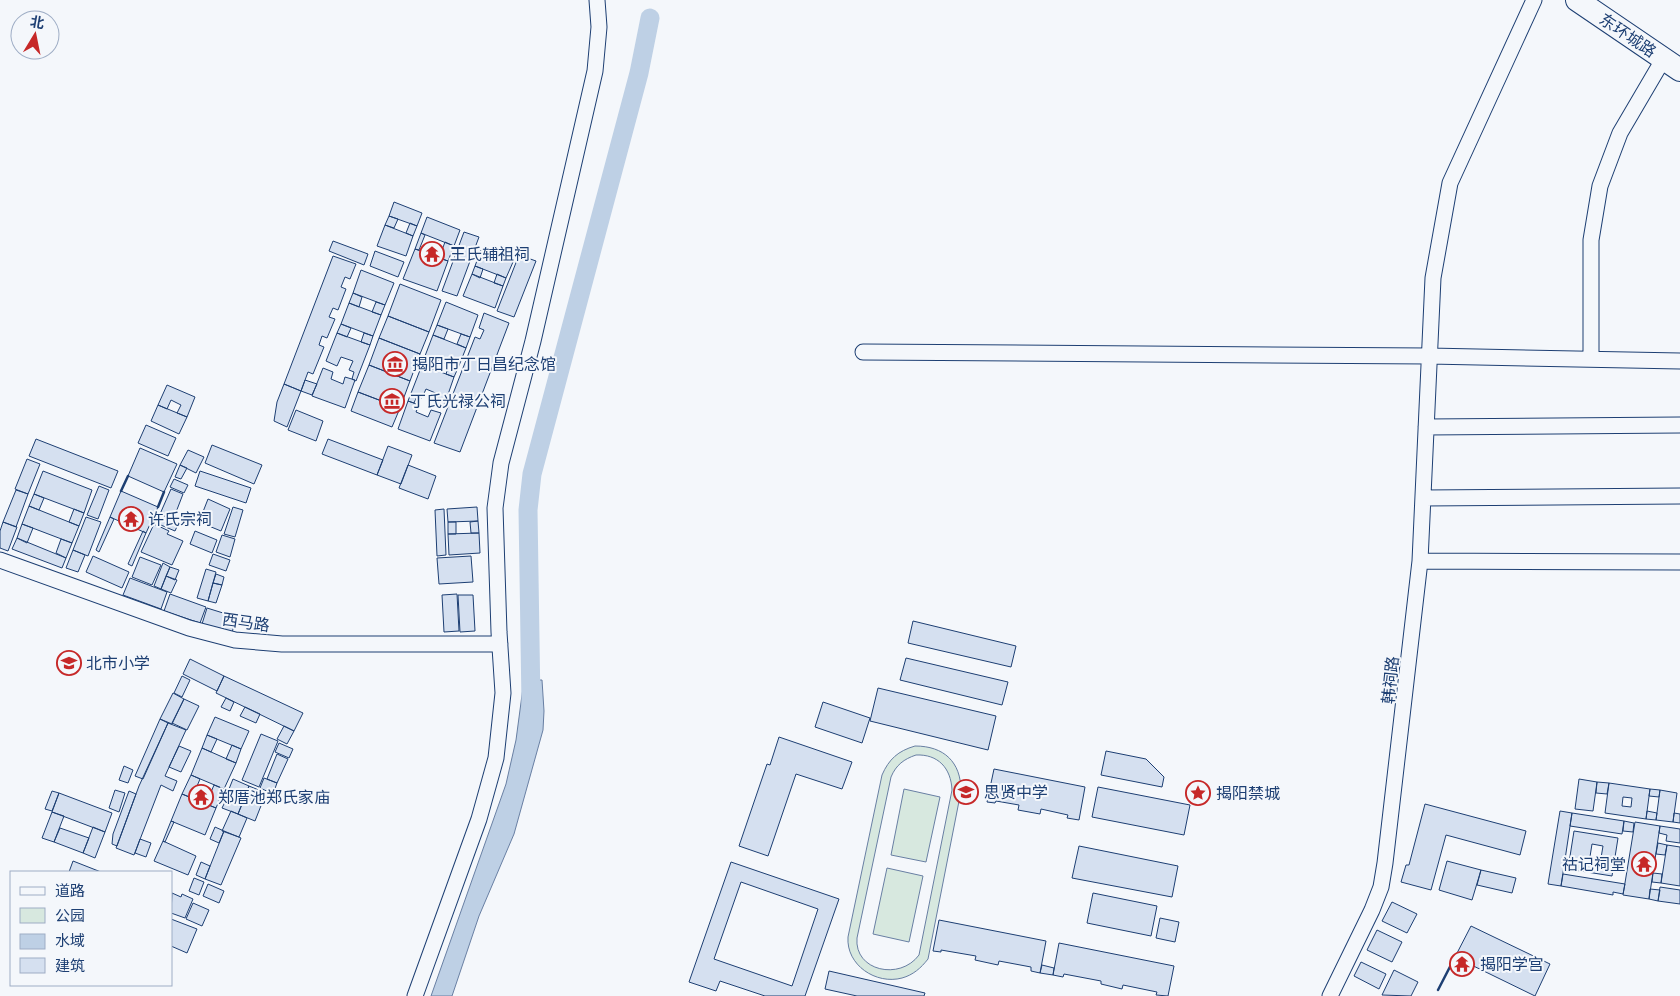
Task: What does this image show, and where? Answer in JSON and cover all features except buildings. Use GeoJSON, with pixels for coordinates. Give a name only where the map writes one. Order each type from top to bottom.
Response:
{"type":"FeatureCollection","features":[{"type":"Feature","properties":{"kind":"main road","name":"东环城路"},"geometry":{"type":"LineString","coordinates":[[1578,0],[1672,64]]}},
{"type":"Feature","properties":{"kind":"street"},"geometry":{"type":"LineString","coordinates":[[415,996],[479,819],[496,758],[503,693],[495,508],[498,480],[533,341],[595,71],[599,27],[597,0]]}},
{"type":"Feature","properties":{"kind":"street","name":"韩祠路"},"geometry":{"type":"LineString","coordinates":[[1330,996],[1372,910],[1381,887],[1398,767],[1420,561],[1433,278],[1450,183],[1534,0]]}},
{"type":"Feature","properties":{"kind":"street"},"geometry":{"type":"LineString","coordinates":[[1591,359],[1591,240],[1600,186],[1620,133],[1672,64]]}},
{"type":"Feature","properties":{"kind":"street"},"geometry":{"type":"LineString","coordinates":[[863,352],[1430,356],[1680,361]]}},
{"type":"Feature","properties":{"kind":"street"},"geometry":{"type":"LineString","coordinates":[[1426,427],[1680,425]]}},
{"type":"Feature","properties":{"kind":"street"},"geometry":{"type":"LineString","coordinates":[[1423,498],[1680,496]]}},
{"type":"Feature","properties":{"kind":"street","name":"西马路"},"geometry":{"type":"LineString","coordinates":[[0,560],[189,628],[235,640],[282,644],[500,644]]}},
{"type":"Feature","properties":{"kind":"street"},"geometry":{"type":"LineString","coordinates":[[1420,561],[1680,562]]}},
{"type":"Feature","properties":{"kind":"green space"},"geometry":{"type":"Polygon","coordinates":[[[915,746],[934,749],[949,758],[958,772],[961,791],[928,959],[910,975],[892,979],[882,978],[864,971],[852,956],[848,937],[882,775],[895,756],[915,746]],[[924,755],[908,758],[895,769],[891,777],[857,938],[858,949],[863,958],[870,965],[880,969],[901,968],[911,963],[919,955],[952,790],[949,775],[942,764],[924,755]]]}},
{"type":"Feature","properties":{"kind":"green space"},"geometry":{"type":"Polygon","coordinates":[[[904,789],[940,797],[926,862],[891,855],[904,789]]]}},
{"type":"Feature","properties":{"kind":"green space"},"geometry":{"type":"Polygon","coordinates":[[[887,868],[923,876],[909,942],[873,934],[887,868]]]}},
{"type":"Feature","properties":{"kind":"water"},"geometry":{"type":"Polygon","coordinates":[[[524,680],[542,680],[543,730],[514,834],[479,916],[452,996],[431,996],[506,784],[516,740],[524,680]]]}},
{"type":"Feature","properties":{"kind":"waterway"},"geometry":{"type":"LineString","coordinates":[[531,704],[528,510],[532,474],[639,73],[650,18]]}},
{"type":"Feature","properties":{"kind":"wall"},"geometry":{"type":"LineString","coordinates":[[121,491],[128,476]]}},
{"type":"Feature","properties":{"kind":"wall"},"geometry":{"type":"LineString","coordinates":[[158,507],[164,492]]}},
{"type":"Feature","properties":{"kind":"wall"},"geometry":{"type":"LineString","coordinates":[[1438,990],[1455,957]]}},
{"type":"Feature","properties":{"kind":"place","name":"王氏辅祖祠"},"geometry":{"type":"Point","coordinates":[432,254]}},
{"type":"Feature","properties":{"kind":"place","name":"揭阳市丁日昌纪念馆"},"geometry":{"type":"Point","coordinates":[395,364]}},
{"type":"Feature","properties":{"kind":"place","name":"丁氏光禄公祠"},"geometry":{"type":"Point","coordinates":[392,401]}},
{"type":"Feature","properties":{"kind":"place","name":"许氏宗祠"},"geometry":{"type":"Point","coordinates":[131,519]}},
{"type":"Feature","properties":{"kind":"place","name":"北市小学"},"geometry":{"type":"Point","coordinates":[69,663]}},
{"type":"Feature","properties":{"kind":"place","name":"思贤中学"},"geometry":{"type":"Point","coordinates":[966,792]}},
{"type":"Feature","properties":{"kind":"place","name":"揭阳禁城"},"geometry":{"type":"Point","coordinates":[1198,793]}},
{"type":"Feature","properties":{"kind":"place","name":"郑厝池郑氏家庙"},"geometry":{"type":"Point","coordinates":[201,797]}},
{"type":"Feature","properties":{"kind":"place","name":"祜记祠堂"},"geometry":{"type":"Point","coordinates":[1644,864]}},
{"type":"Feature","properties":{"kind":"place","name":"揭阳学宫"},"geometry":{"type":"Point","coordinates":[1462,964]}}]}
